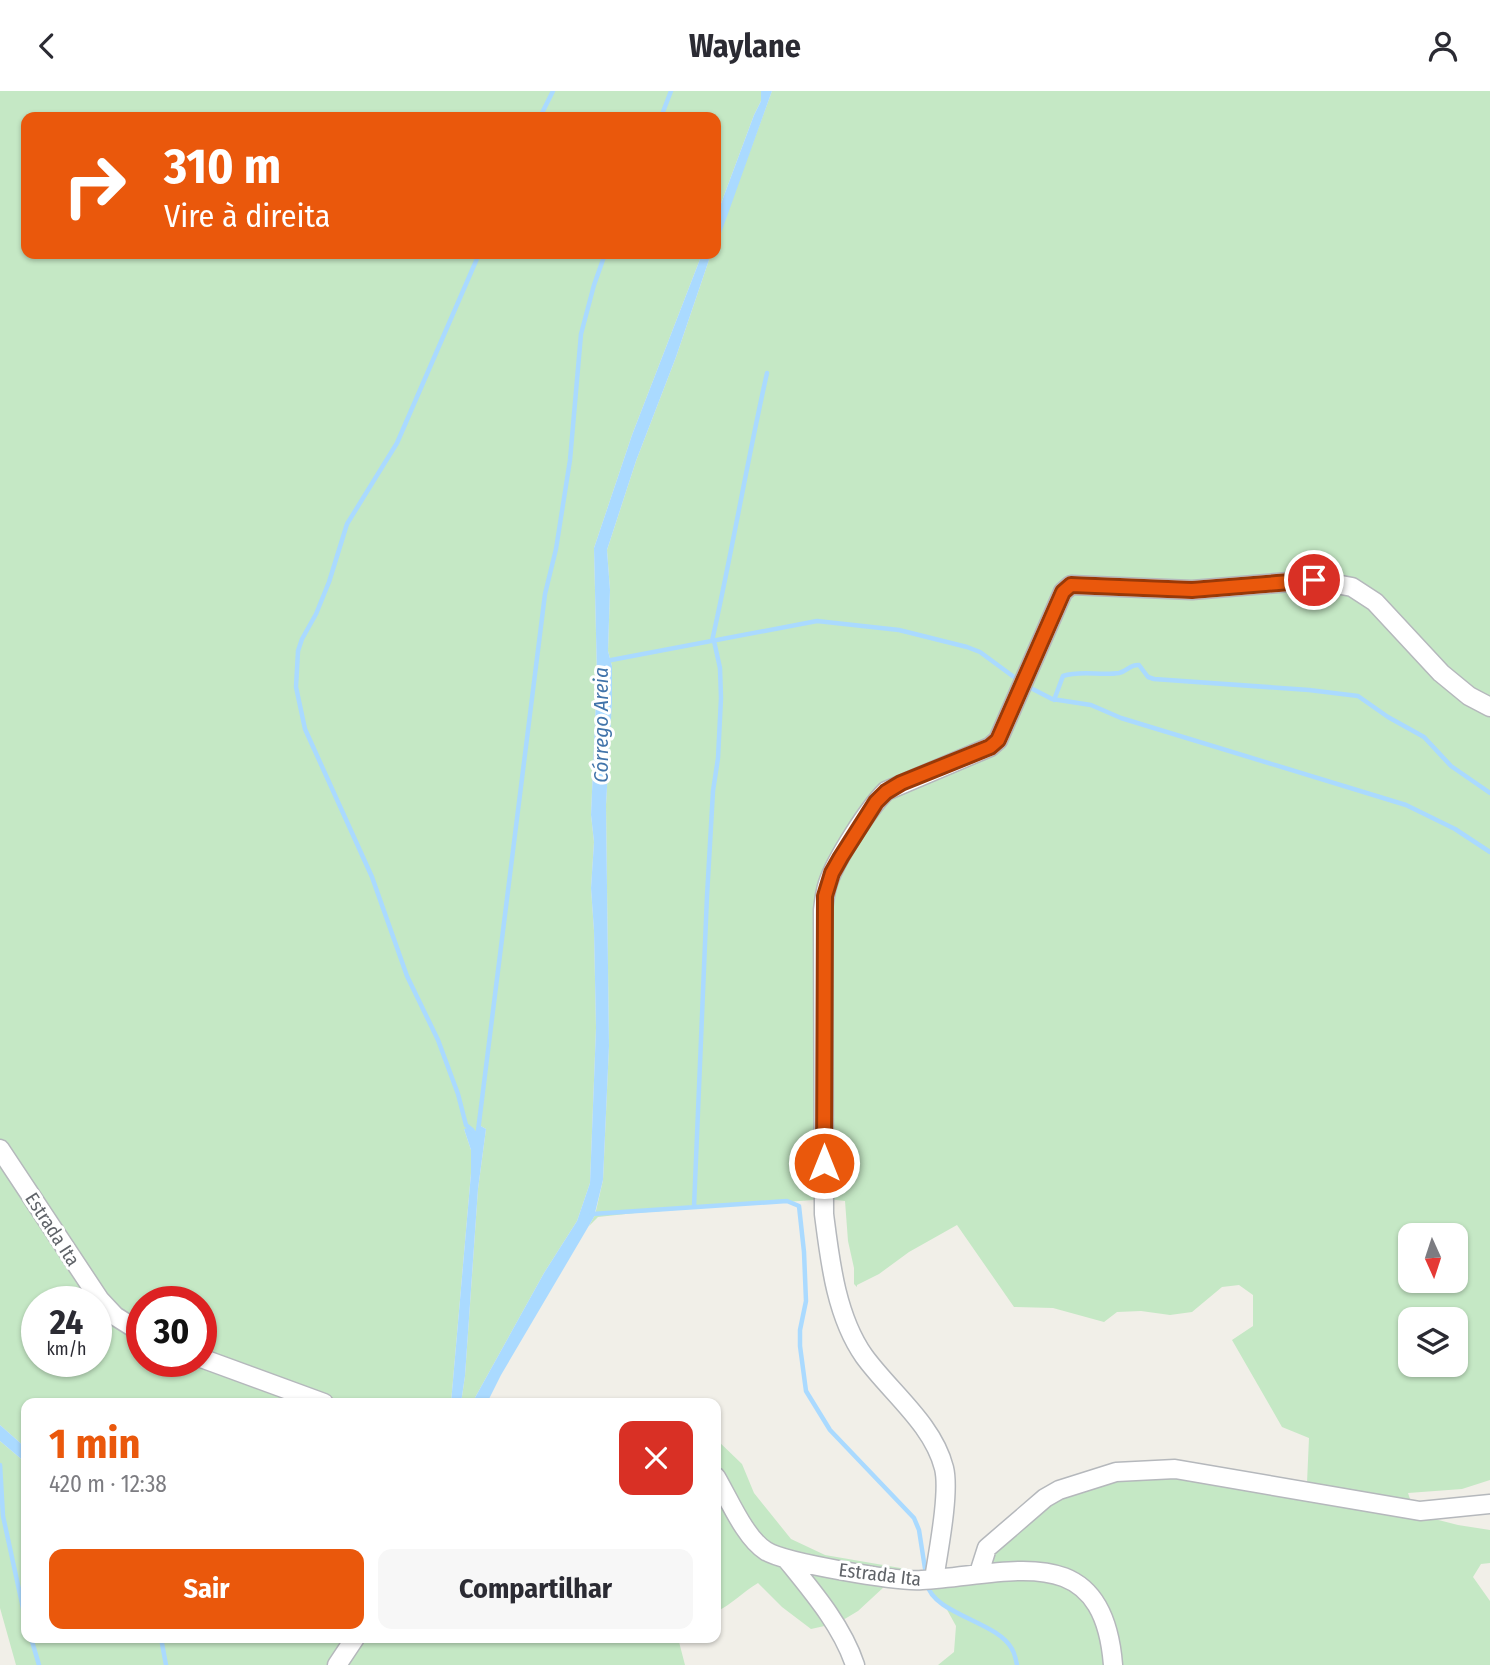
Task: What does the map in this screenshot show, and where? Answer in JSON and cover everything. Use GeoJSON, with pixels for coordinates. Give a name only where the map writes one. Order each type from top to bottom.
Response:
{"type":"FeatureCollection","features":[{"type":"Feature","properties":{"kind":"street"},"geometry":{"type":"LineString","coordinates":[[934,1579],[945,1487],[943,1466],[937,1449],[915,1417],[873,1368],[854,1340],[841,1307],[824,1214],[824,910],[827,885],[841,857],[876,802],[901,783],[990,747],[998,740],[1063,592],[1071,585],[1192,590],[1314,580],[1344,585],[1363,593],[1375,602],[1441,673],[1469,696],[1490,707]]}},
{"type":"Feature","properties":{"kind":"street","name":"Estrada Ita"},"geometry":{"type":"LineString","coordinates":[[0,1149],[100,1300],[126,1323]]}},
{"type":"Feature","properties":{"kind":"street"},"geometry":{"type":"LineString","coordinates":[[217,1364],[310,1398]]}},
{"type":"Feature","properties":{"kind":"street"},"geometry":{"type":"LineString","coordinates":[[979,1573],[987,1548],[1045,1498],[1059,1490],[1116,1472],[1175,1469],[1420,1511],[1490,1504]]}},
{"type":"Feature","properties":{"kind":"street","name":"Estrada Ita"},"geometry":{"type":"LineString","coordinates":[[721,1486],[751,1538],[766,1552],[788,1560],[911,1581],[979,1573],[1041,1570],[1077,1583],[1101,1610],[1111,1645],[1113,1665]]}},
{"type":"Feature","properties":{"kind":"street"},"geometry":{"type":"LineString","coordinates":[[788,1560],[820,1602],[852,1655],[855,1665]]}},
{"type":"Feature","properties":{"kind":"street"},"geometry":{"type":"LineString","coordinates":[[337,1665],[352,1643]]}},
{"type":"Feature","properties":{"kind":"green space"},"geometry":{"type":"Polygon","coordinates":[[[0,91],[761,91],[761,101],[721,204],[721,112],[21,112],[21,259],[700,259],[632,435],[594,548],[597,677],[591,888],[596,1028],[590,1183],[577,1221],[544,1273],[475,1398],[462,1398],[478,1189],[486,1129],[479,1125],[476,1131],[464,1129],[471,1150],[471,1173],[451,1398],[21,1398],[21,1444],[0,1425],[0,91]]]}},
{"type":"Feature","properties":{"kind":"green space"},"geometry":{"type":"Polygon","coordinates":[[[772,91],[1490,91],[1490,1480],[1462,1489],[1408,1493],[1415,1514],[1490,1530],[1490,1563],[1481,1564],[1473,1577],[1490,1601],[1490,1665],[938,1665],[954,1652],[956,1626],[945,1606],[924,1584],[885,1586],[858,1611],[838,1623],[811,1629],[782,1607],[758,1583],[721,1609],[721,1444],[742,1464],[754,1493],[791,1539],[825,1555],[941,1575],[965,1574],[1054,1496],[1103,1470],[1130,1462],[1192,1466],[1307,1483],[1309,1438],[1282,1427],[1232,1340],[1253,1326],[1253,1295],[1239,1285],[1222,1287],[1192,1312],[1170,1315],[1141,1311],[1117,1312],[1104,1322],[1053,1308],[1014,1307],[957,1225],[909,1252],[857,1287],[854,1284],[854,1268],[848,1241],[845,1201],[827,1199],[635,1213],[598,1217],[589,1226],[595,1215],[603,1180],[609,1046],[606,805],[612,666],[608,651],[610,590],[607,550],[636,461],[676,357],[709,259],[721,259],[721,232],[772,91]]]}},
{"type":"Feature","properties":{"kind":"green space"},"geometry":{"type":"Polygon","coordinates":[[[0,1441],[21,1459],[21,1643],[679,1643],[685,1665],[16,1665],[0,1608],[0,1441]]]}},
{"type":"Feature","properties":{"kind":"water"},"geometry":{"type":"Polygon","coordinates":[[[761,91],[772,91],[721,233],[721,204],[761,101],[761,91]]]}},
{"type":"Feature","properties":{"kind":"water","name":"Córrego Areia"},"geometry":{"type":"Polygon","coordinates":[[[700,259],[709,259],[676,357],[636,461],[607,550],[610,590],[608,651],[612,666],[612,703],[606,805],[609,1046],[603,1180],[594,1217],[490,1398],[475,1398],[544,1273],[577,1221],[590,1183],[596,1028],[591,888],[597,677],[594,548],[632,435],[700,259]]]}},
{"type":"Feature","properties":{"kind":"water"},"geometry":{"type":"Polygon","coordinates":[[[479,1125],[486,1129],[478,1189],[465,1376],[462,1398],[451,1398],[471,1173],[471,1150],[464,1129],[470,1127],[476,1131],[479,1125]]]}},
{"type":"Feature","properties":{"kind":"water"},"geometry":{"type":"Polygon","coordinates":[[[0,1425],[21,1444],[21,1459],[0,1441],[0,1425]]]}},
{"type":"Feature","properties":{"kind":"waterway"},"geometry":{"type":"LineString","coordinates":[[542,112],[553,91]]}},
{"type":"Feature","properties":{"kind":"waterway"},"geometry":{"type":"LineString","coordinates":[[663,112],[671,91]]}},
{"type":"Feature","properties":{"kind":"waterway"},"geometry":{"type":"LineString","coordinates":[[472,1130],[466,1125],[458,1094],[438,1040],[407,976],[372,877],[305,729],[296,687],[298,651],[329,582],[347,524],[397,443],[477,259]]}},
{"type":"Feature","properties":{"kind":"waterway"},"geometry":{"type":"LineString","coordinates":[[478,1131],[545,594],[556,549],[570,460],[581,334],[603,259]]}},
{"type":"Feature","properties":{"kind":"waterway"},"geometry":{"type":"LineString","coordinates":[[712,641],[767,373]]}},
{"type":"Feature","properties":{"kind":"waterway","name":"Córrego Areia"},"geometry":{"type":"LineString","coordinates":[[606,661],[817,621],[899,630],[967,647],[980,652],[1018,680]]}},
{"type":"Feature","properties":{"kind":"waterway"},"geometry":{"type":"LineString","coordinates":[[694,1207],[707,896],[721,698],[720,668],[714,641]]}},
{"type":"Feature","properties":{"kind":"waterway"},"geometry":{"type":"LineString","coordinates":[[1054,700],[1063,676],[1077,673],[1119,673],[1136,665],[1139,665],[1148,677],[1154,679],[1358,696],[1424,737],[1451,766],[1490,793]]}},
{"type":"Feature","properties":{"kind":"waterway"},"geometry":{"type":"LineString","coordinates":[[1025,685],[1052,699],[1091,705],[1121,718],[1406,805],[1455,829],[1490,852]]}},
{"type":"Feature","properties":{"kind":"waterway"},"geometry":{"type":"LineString","coordinates":[[592,1214],[787,1201],[799,1206],[806,1301],[800,1330],[800,1346],[806,1391],[830,1430],[914,1518],[919,1530],[926,1575]]}},
{"type":"Feature","properties":{"kind":"waterway"},"geometry":{"type":"LineString","coordinates":[[0,1465],[3,1516],[21,1599]]}},
{"type":"Feature","properties":{"kind":"waterway"},"geometry":{"type":"LineString","coordinates":[[927,1584],[932,1595],[941,1603],[1004,1639],[1013,1651],[1017,1665]]}},
{"type":"Feature","properties":{"kind":"waterway"},"geometry":{"type":"LineString","coordinates":[[32,1643],[39,1665]]}},
{"type":"Feature","properties":{"kind":"waterway"},"geometry":{"type":"LineString","coordinates":[[162,1643],[166,1665]]}},
{"type":"Feature","properties":{"kind":"route"},"geometry":{"type":"LineString","coordinates":[[824,1163],[825,896],[832,873],[880,797],[901,783],[990,747],[998,740],[1067,587],[1082,584],[1192,590],[1314,580]]}}]}
